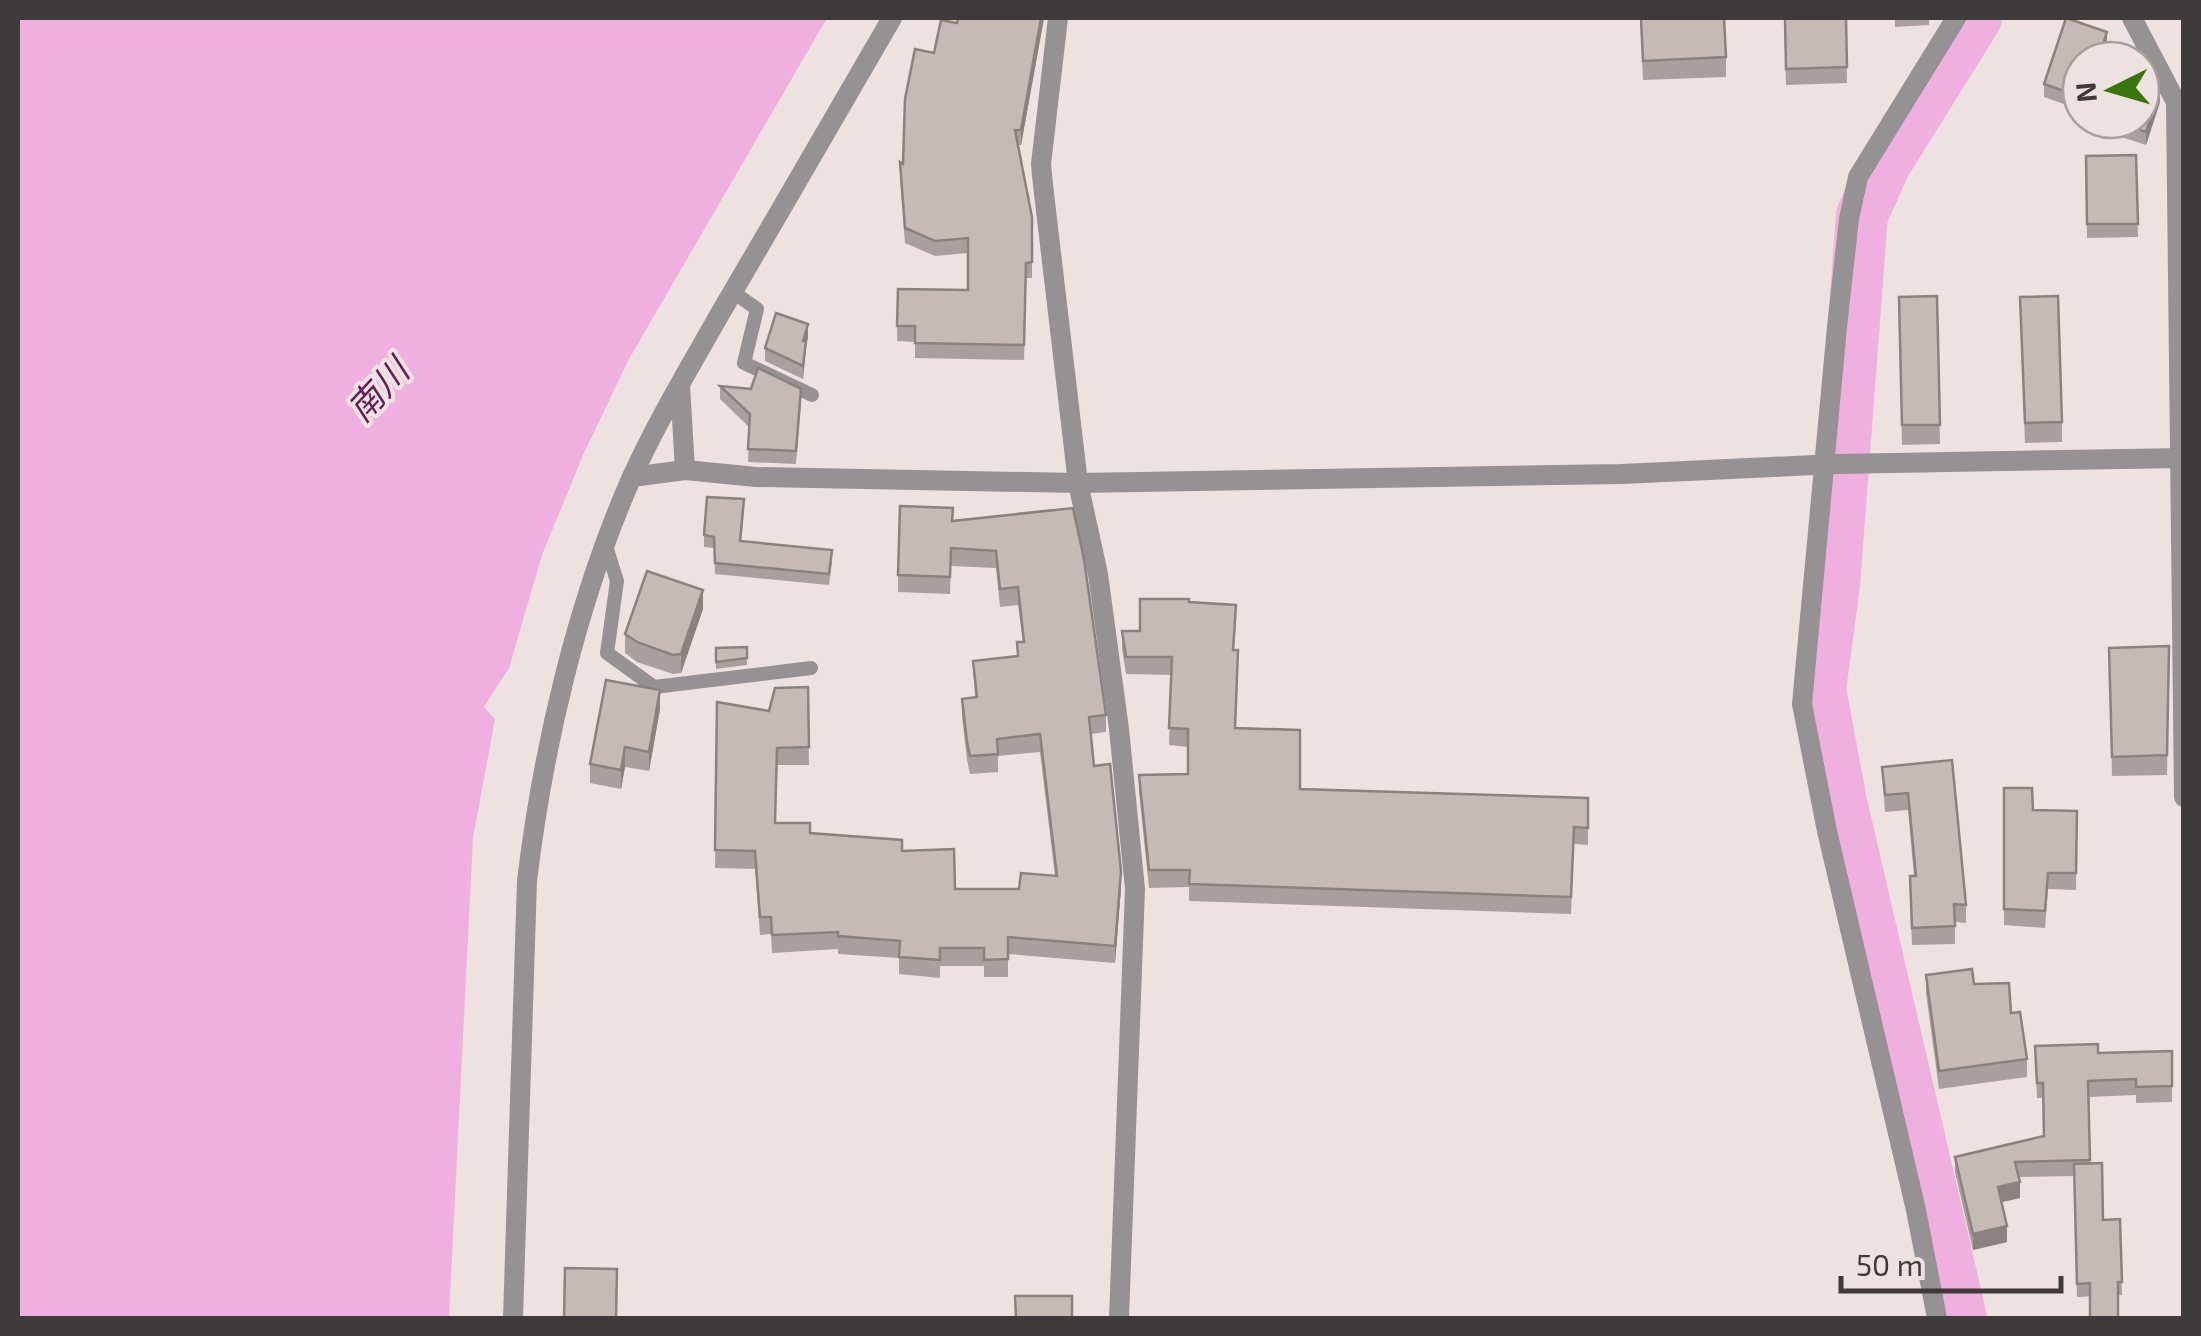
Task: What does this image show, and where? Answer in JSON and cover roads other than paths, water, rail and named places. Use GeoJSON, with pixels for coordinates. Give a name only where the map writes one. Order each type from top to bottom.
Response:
{"type":"FeatureCollection","features":[{"type":"Feature","properties":{"kind":"street"},"geometry":{"type":"LineString","coordinates":[[513,1318],[527,880],[548,750],[581,622],[632,477],[680,383],[892,18]]}},
{"type":"Feature","properties":{"kind":"street"},"geometry":{"type":"LineString","coordinates":[[1058,18],[1041,164],[1078,483],[1100,594],[1135,889],[1119,1318]]}},
{"type":"Feature","properties":{"kind":"street"},"geometry":{"type":"LineString","coordinates":[[1937,1318],[1802,704],[1839,465],[1845,255],[1858,178],[1956,18]]}},
{"type":"Feature","properties":{"kind":"street"},"geometry":{"type":"LineString","coordinates":[[2132,18],[2176,102],[2184,797]]}},
{"type":"Feature","properties":{"kind":"street"},"geometry":{"type":"LineString","coordinates":[[680,383],[686,470]]}},
{"type":"Feature","properties":{"kind":"street"},"geometry":{"type":"LineString","coordinates":[[632,477],[686,470],[756,477],[1078,483],[1622,474],[2182,458]]}},
{"type":"Feature","properties":{"kind":"lane"},"geometry":{"type":"LineString","coordinates":[[733,292],[757,309],[744,363],[812,394]]}},
{"type":"Feature","properties":{"kind":"lane"},"geometry":{"type":"LineString","coordinates":[[606,546],[617,581],[607,653],[654,687],[810,668]]}},
{"type":"Feature","properties":{"kind":"water","name":"南川"},"geometry":{"type":"Polygon","coordinates":[[[18,18],[827,18],[629,359],[583,455],[542,555],[509,668],[484,707],[495,719],[473,838],[449,1318],[18,1318],[18,18]]]}},
{"type":"Feature","properties":{"kind":"waterway"},"geometry":{"type":"LineString","coordinates":[[1961,1318],[1841,802],[1820,689],[1834,585],[1862,215],[1885,164],[1976,18]]}}]}
